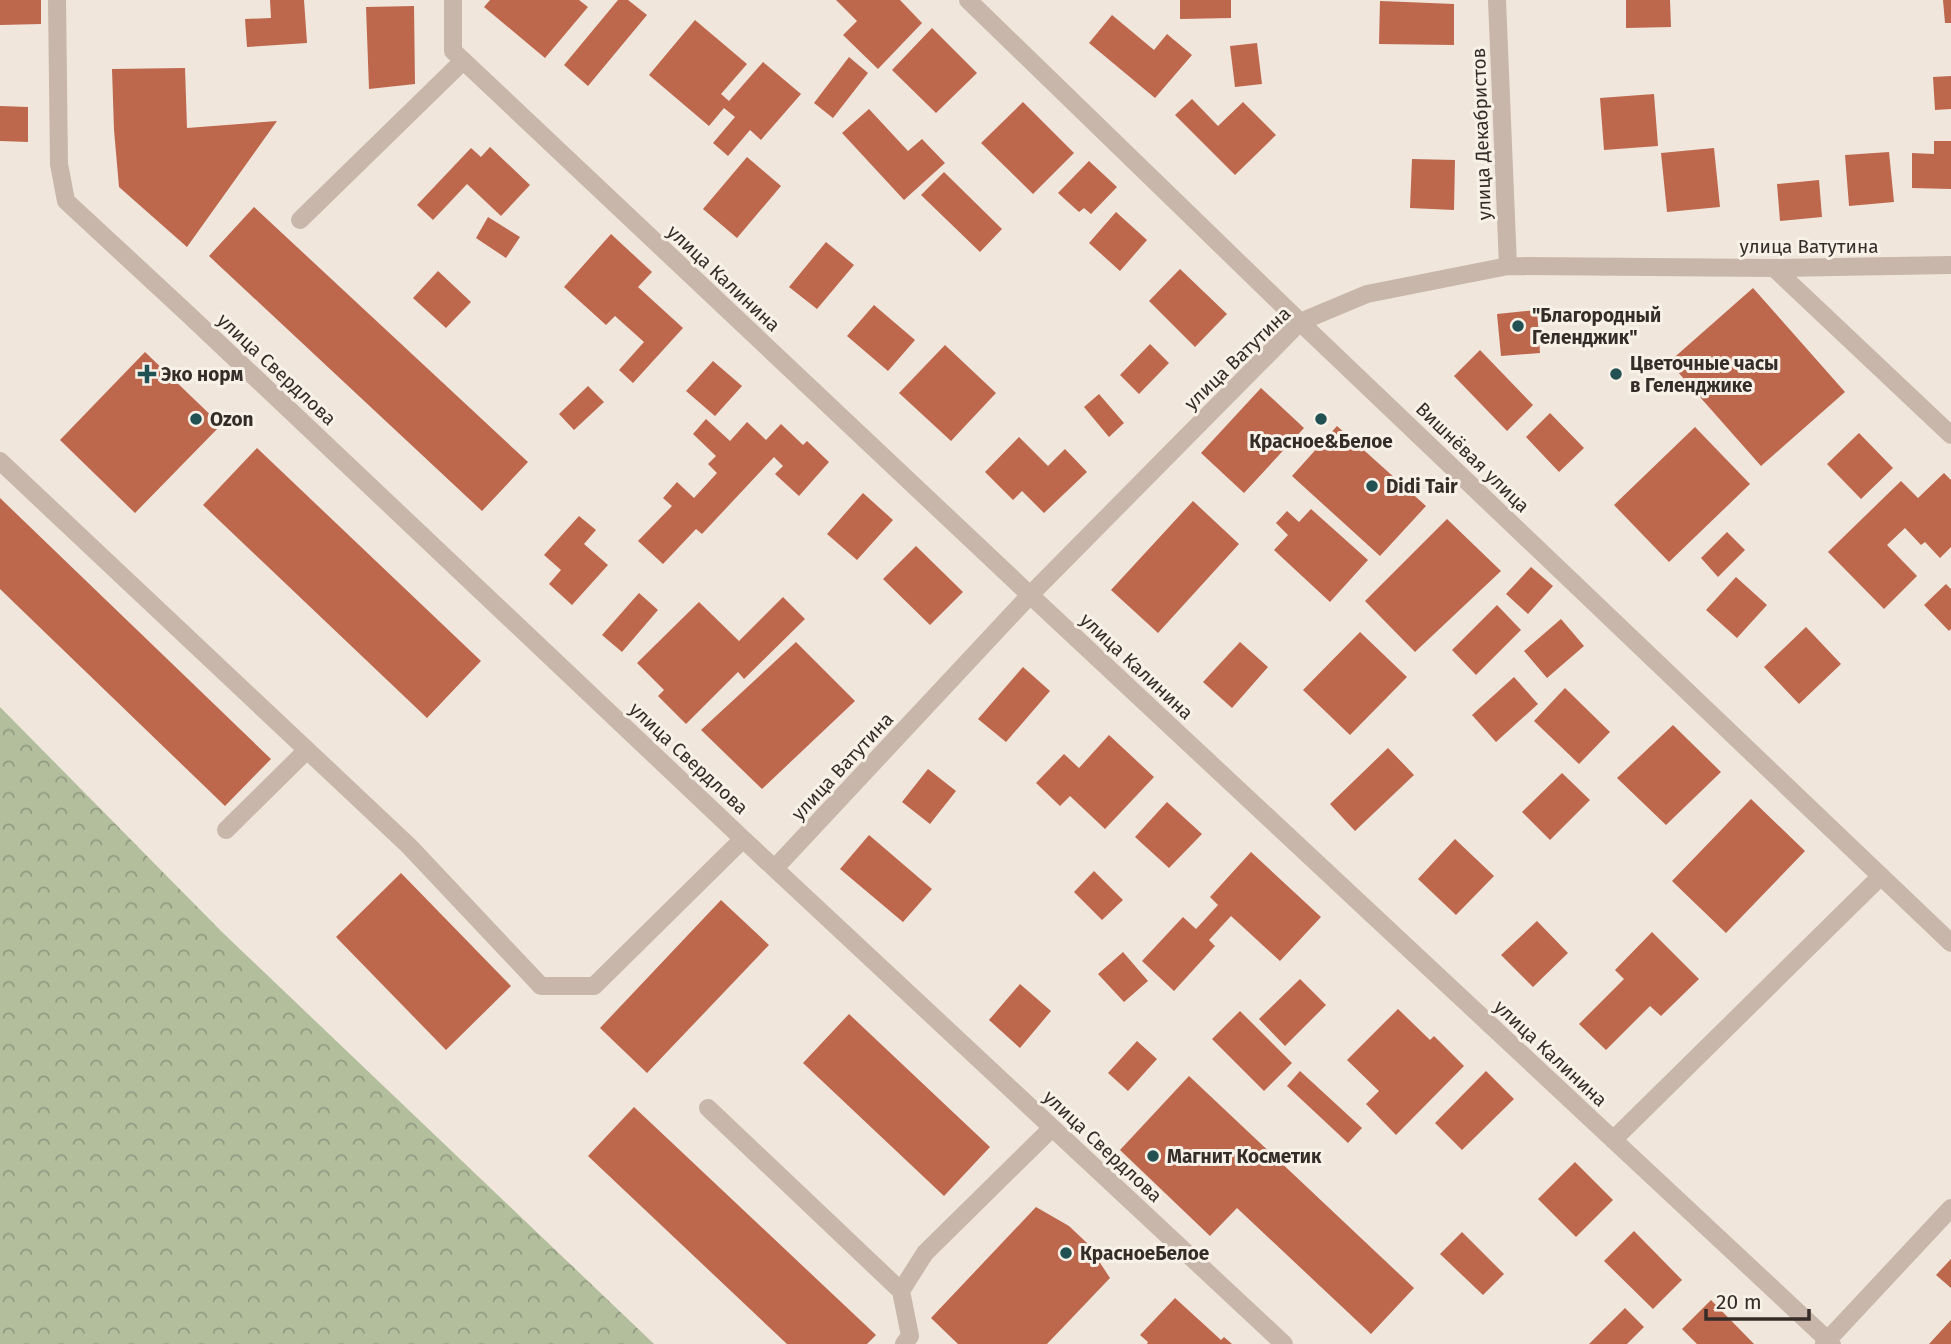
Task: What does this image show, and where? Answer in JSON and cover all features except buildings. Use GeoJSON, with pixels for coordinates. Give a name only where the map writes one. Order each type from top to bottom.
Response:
{"type":"FeatureCollection","features":[{"type":"Feature","properties":{"kind":"street","name":"улица Свердлова"},"geometry":{"type":"LineString","coordinates":[[57,0],[58,164],[66,201],[1284,1344]]}},
{"type":"Feature","properties":{"kind":"street","name":"улица Калинина"},"geometry":{"type":"LineString","coordinates":[[453,0],[453,51],[463,61],[1827,1343]]}},
{"type":"Feature","properties":{"kind":"street","name":"Вишнёвая улица"},"geometry":{"type":"LineString","coordinates":[[968,0],[1300,322],[1951,943]]}},
{"type":"Feature","properties":{"kind":"street","name":"улица Декабристов"},"geometry":{"type":"LineString","coordinates":[[1497,0],[1508,266]]}},
{"type":"Feature","properties":{"kind":"street"},"geometry":{"type":"LineString","coordinates":[[300,220],[463,61]]}},
{"type":"Feature","properties":{"kind":"street","name":"улица Ватутина"},"geometry":{"type":"LineString","coordinates":[[775,868],[1030,595],[1300,322],[1367,294],[1508,266],[1774,268],[1951,265]]}},
{"type":"Feature","properties":{"kind":"street"},"geometry":{"type":"LineString","coordinates":[[1774,268],[1951,435]]}},
{"type":"Feature","properties":{"kind":"street"},"geometry":{"type":"LineString","coordinates":[[0,461],[409,846],[541,986],[594,986],[743,839]]}},
{"type":"Feature","properties":{"kind":"street"},"geometry":{"type":"LineString","coordinates":[[226,830],[307,750]]}},
{"type":"Feature","properties":{"kind":"street"},"geometry":{"type":"LineString","coordinates":[[1613,1140],[1881,876]]}},
{"type":"Feature","properties":{"kind":"street"},"geometry":{"type":"LineString","coordinates":[[708,1108],[901,1291],[911,1336],[904,1344]]}},
{"type":"Feature","properties":{"kind":"street"},"geometry":{"type":"LineString","coordinates":[[901,1291],[925,1253],[1052,1128]]}},
{"type":"Feature","properties":{"kind":"street"},"geometry":{"type":"LineString","coordinates":[[1827,1343],[1951,1208]]}},
{"type":"Feature","properties":{"kind":"green space"},"geometry":{"type":"Polygon","coordinates":[[[0,707],[222,932],[654,1344],[0,1344],[0,707]]]}},
{"type":"Feature","properties":{"kind":"place","name":"\"Благородный Геленджик\""},"geometry":{"type":"Point","coordinates":[1518,326]}},
{"type":"Feature","properties":{"kind":"place","name":"Эко норм"},"geometry":{"type":"Point","coordinates":[147,374]}},
{"type":"Feature","properties":{"kind":"place","name":"Цветочные часы в Геленджике"},"geometry":{"type":"Point","coordinates":[1616,374]}},
{"type":"Feature","properties":{"kind":"place","name":"Ozon"},"geometry":{"type":"Point","coordinates":[196,419]}},
{"type":"Feature","properties":{"kind":"place","name":"Красное&Белое"},"geometry":{"type":"Point","coordinates":[1321,419]}},
{"type":"Feature","properties":{"kind":"place","name":"Didi Tair"},"geometry":{"type":"Point","coordinates":[1372,486]}},
{"type":"Feature","properties":{"kind":"place","name":"Магнит Косметик"},"geometry":{"type":"Point","coordinates":[1153,1156]}},
{"type":"Feature","properties":{"kind":"place","name":"КрасноеБелое"},"geometry":{"type":"Point","coordinates":[1066,1253]}}]}
